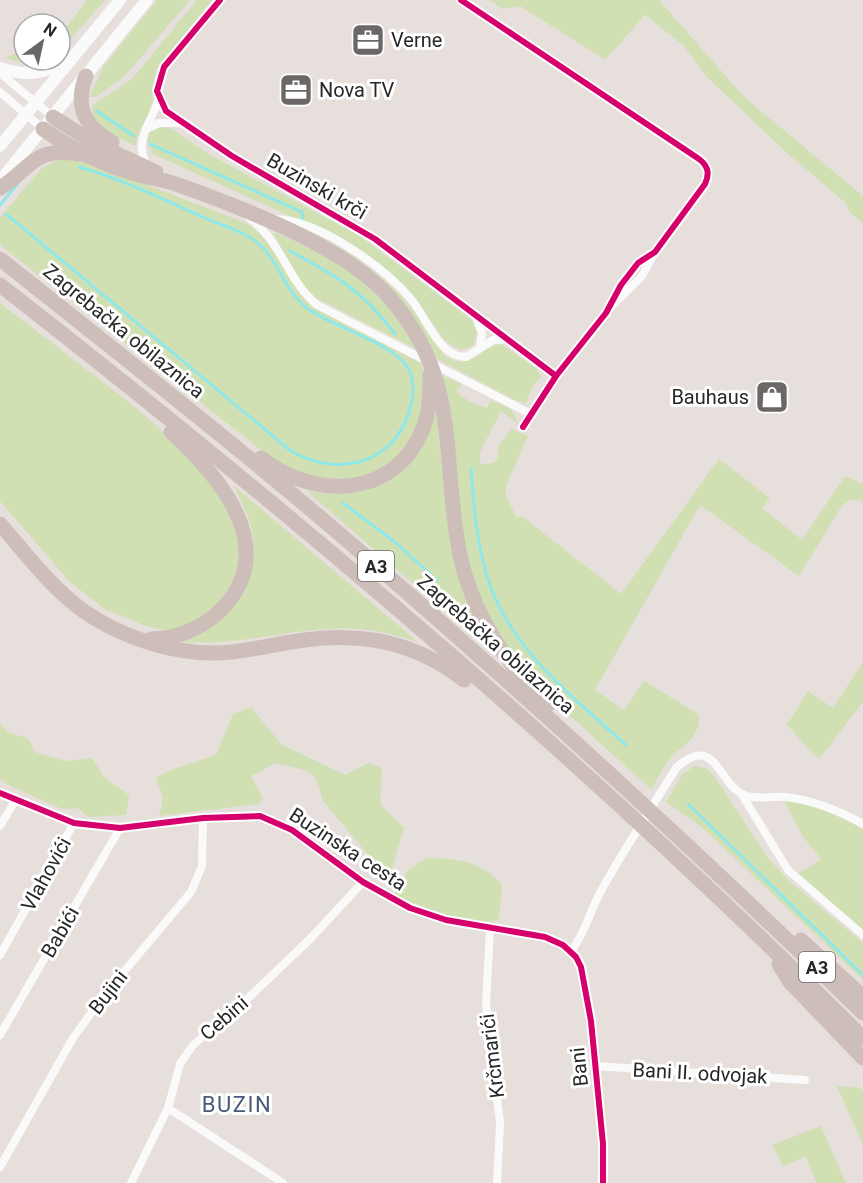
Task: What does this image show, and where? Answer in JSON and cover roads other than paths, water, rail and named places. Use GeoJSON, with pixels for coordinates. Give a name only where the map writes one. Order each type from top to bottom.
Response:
{"type":"FeatureCollection","features":[{"type":"Feature","properties":{"kind":"highway"},"geometry":{"type":"LineString","coordinates":[[86,76],[80,95],[86,121],[96,132],[120,147],[134,162]]}},
{"type":"Feature","properties":{"kind":"highway"},"geometry":{"type":"LineString","coordinates":[[53,117],[96,144],[174,183],[264,219],[330,251],[361,271],[389,297],[411,326],[425,351],[443,400],[459,550],[478,609],[493,637],[524,680],[577,732],[595,759]]}},
{"type":"Feature","properties":{"kind":"highway"},"geometry":{"type":"LineString","coordinates":[[43,129],[93,158],[129,172],[174,183]]}},
{"type":"Feature","properties":{"kind":"highway"},"geometry":{"type":"LineString","coordinates":[[0,188],[26,165],[44,155],[63,153],[93,158]]}},
{"type":"Feature","properties":{"kind":"highway","name":"Zagrebačka obilaznica"},"geometry":{"type":"LineString","coordinates":[[0,259],[152,378],[348,541],[639,799],[863,1013]]}},
{"type":"Feature","properties":{"kind":"highway","name":"Zagrebačka obilaznica"},"geometry":{"type":"LineString","coordinates":[[0,285],[118,376],[350,568],[656,840],[863,1038]]}},
{"type":"Feature","properties":{"kind":"highway"},"geometry":{"type":"LineString","coordinates":[[152,378],[173,387],[274,466],[305,482],[348,487],[377,478],[408,454],[420,435],[427,415],[431,368]]}},
{"type":"Feature","properties":{"kind":"highway"},"geometry":{"type":"LineString","coordinates":[[118,376],[132,397],[209,469],[232,503],[244,534],[245,549],[241,576],[223,608],[204,624],[188,632],[154,639],[139,638]]}},
{"type":"Feature","properties":{"kind":"highway"},"geometry":{"type":"LineString","coordinates":[[0,524],[76,605],[96,619],[139,638],[178,650],[219,653],[332,637],[384,641],[417,651],[444,666],[518,726],[550,744]]}},
{"type":"Feature","properties":{"kind":"highway"},"geometry":{"type":"LineString","coordinates":[[770,922],[813,950],[863,997]]}},
{"type":"Feature","properties":{"kind":"highway"},"geometry":{"type":"LineString","coordinates":[[774,953],[790,982],[863,1058]]}},
{"type":"Feature","properties":{"kind":"main road"},"geometry":{"type":"LineString","coordinates":[[0,146],[120,0]]}},
{"type":"Feature","properties":{"kind":"main road"},"geometry":{"type":"LineString","coordinates":[[0,181],[147,0]]}},
{"type":"Feature","properties":{"kind":"main road"},"geometry":{"type":"LineString","coordinates":[[0,68],[25,74],[38,74],[74,56]]}},
{"type":"Feature","properties":{"kind":"street"},"geometry":{"type":"LineString","coordinates":[[150,170],[141,148],[141,137],[159,99],[158,82],[164,67],[220,0]]}},
{"type":"Feature","properties":{"kind":"street"},"geometry":{"type":"LineString","coordinates":[[461,0],[706,166],[708,173],[705,184],[655,252],[638,263],[621,285],[606,313],[556,376],[523,427]]}},
{"type":"Feature","properties":{"kind":"street"},"geometry":{"type":"LineString","coordinates":[[0,73],[53,117]]}},
{"type":"Feature","properties":{"kind":"street"},"geometry":{"type":"LineString","coordinates":[[0,92],[25,116],[43,129]]}},
{"type":"Feature","properties":{"kind":"street","name":"Buzinski krči"},"geometry":{"type":"LineString","coordinates":[[159,99],[166,111],[232,156],[359,228],[556,376]]}},
{"type":"Feature","properties":{"kind":"street"},"geometry":{"type":"LineString","coordinates":[[146,129],[159,123],[182,123]]}},
{"type":"Feature","properties":{"kind":"street"},"geometry":{"type":"LineString","coordinates":[[234,208],[266,232],[299,286],[317,304],[531,414]]}},
{"type":"Feature","properties":{"kind":"street"},"geometry":{"type":"LineString","coordinates":[[264,219],[296,222],[330,238],[373,264],[410,298],[439,342],[454,354],[466,357],[493,339],[508,340]]}},
{"type":"Feature","properties":{"kind":"street"},"geometry":{"type":"LineString","coordinates":[[476,316],[482,333],[480,348]]}},
{"type":"Feature","properties":{"kind":"street"},"geometry":{"type":"LineString","coordinates":[[571,951],[584,933],[602,890],[676,768],[686,759],[695,756],[706,758],[720,767],[742,795],[788,870],[863,935]]}},
{"type":"Feature","properties":{"kind":"street","name":"Buzinska cesta"},"geometry":{"type":"LineString","coordinates":[[0,792],[15,801],[74,823],[120,828],[203,818],[260,816],[292,830],[363,882],[410,908],[446,920],[545,937],[571,951]]}},
{"type":"Feature","properties":{"kind":"street"},"geometry":{"type":"LineString","coordinates":[[742,795],[754,798],[782,797],[815,801],[863,824]]}},
{"type":"Feature","properties":{"kind":"street"},"geometry":{"type":"LineString","coordinates":[[0,826],[15,801]]}},
{"type":"Feature","properties":{"kind":"street","name":"Bujini"},"geometry":{"type":"LineString","coordinates":[[0,1167],[73,1038],[105,994],[191,892],[202,866],[203,818]]}},
{"type":"Feature","properties":{"kind":"street","name":"Vlahovići"},"geometry":{"type":"LineString","coordinates":[[0,955],[74,823]]}},
{"type":"Feature","properties":{"kind":"street","name":"Babići"},"geometry":{"type":"LineString","coordinates":[[0,1035],[120,828]]}},
{"type":"Feature","properties":{"kind":"street","name":"Cebini"},"geometry":{"type":"LineString","coordinates":[[131,1183],[168,1108],[180,1064],[193,1045],[241,1005],[363,882]]}},
{"type":"Feature","properties":{"kind":"street","name":"Krčmarići"},"geometry":{"type":"LineString","coordinates":[[490,929],[486,1004],[500,1123],[497,1183]]}},
{"type":"Feature","properties":{"kind":"street","name":"Bani"},"geometry":{"type":"LineString","coordinates":[[571,951],[581,967],[595,1066],[603,1183]]}},
{"type":"Feature","properties":{"kind":"street","name":"Bani II. odvojak"},"geometry":{"type":"LineString","coordinates":[[595,1066],[805,1080]]}},
{"type":"Feature","properties":{"kind":"street"},"geometry":{"type":"LineString","coordinates":[[168,1108],[283,1183]]}},
{"type":"Feature","properties":{"kind":"waterway"},"geometry":{"type":"LineString","coordinates":[[97,111],[134,136]]}},
{"type":"Feature","properties":{"kind":"waterway"},"geometry":{"type":"LineString","coordinates":[[150,144],[302,212],[303,219]]}},
{"type":"Feature","properties":{"kind":"waterway"},"geometry":{"type":"LineString","coordinates":[[6,214],[291,451],[308,459],[344,464],[360,462],[390,445],[401,430],[409,412],[412,397],[412,377],[403,362],[379,344],[307,308],[293,294],[268,254],[250,237],[127,184],[79,167]]}},
{"type":"Feature","properties":{"kind":"waterway"},"geometry":{"type":"LineString","coordinates":[[0,205],[18,183]]}},
{"type":"Feature","properties":{"kind":"waterway"},"geometry":{"type":"LineString","coordinates":[[290,251],[360,295],[395,334]]}},
{"type":"Feature","properties":{"kind":"waterway"},"geometry":{"type":"LineString","coordinates":[[471,469],[476,521],[486,573],[496,600],[509,624],[543,668],[626,745]]}},
{"type":"Feature","properties":{"kind":"waterway"},"geometry":{"type":"LineString","coordinates":[[343,503],[395,542],[437,580]]}},
{"type":"Feature","properties":{"kind":"waterway"},"geometry":{"type":"LineString","coordinates":[[688,804],[863,975]]}},
{"type":"Feature","properties":{"kind":"place","name":"Verne"},"geometry":{"type":"Point","coordinates":[368,40]}},
{"type":"Feature","properties":{"kind":"place","name":"Nova TV"},"geometry":{"type":"Point","coordinates":[296,90]}},
{"type":"Feature","properties":{"kind":"place","name":"Bauhaus"},"geometry":{"type":"Point","coordinates":[772,397]}},
{"type":"Feature","properties":{"kind":"district","name":"BUZIN"},"geometry":{"type":"Point","coordinates":[237,1104]}}]}
